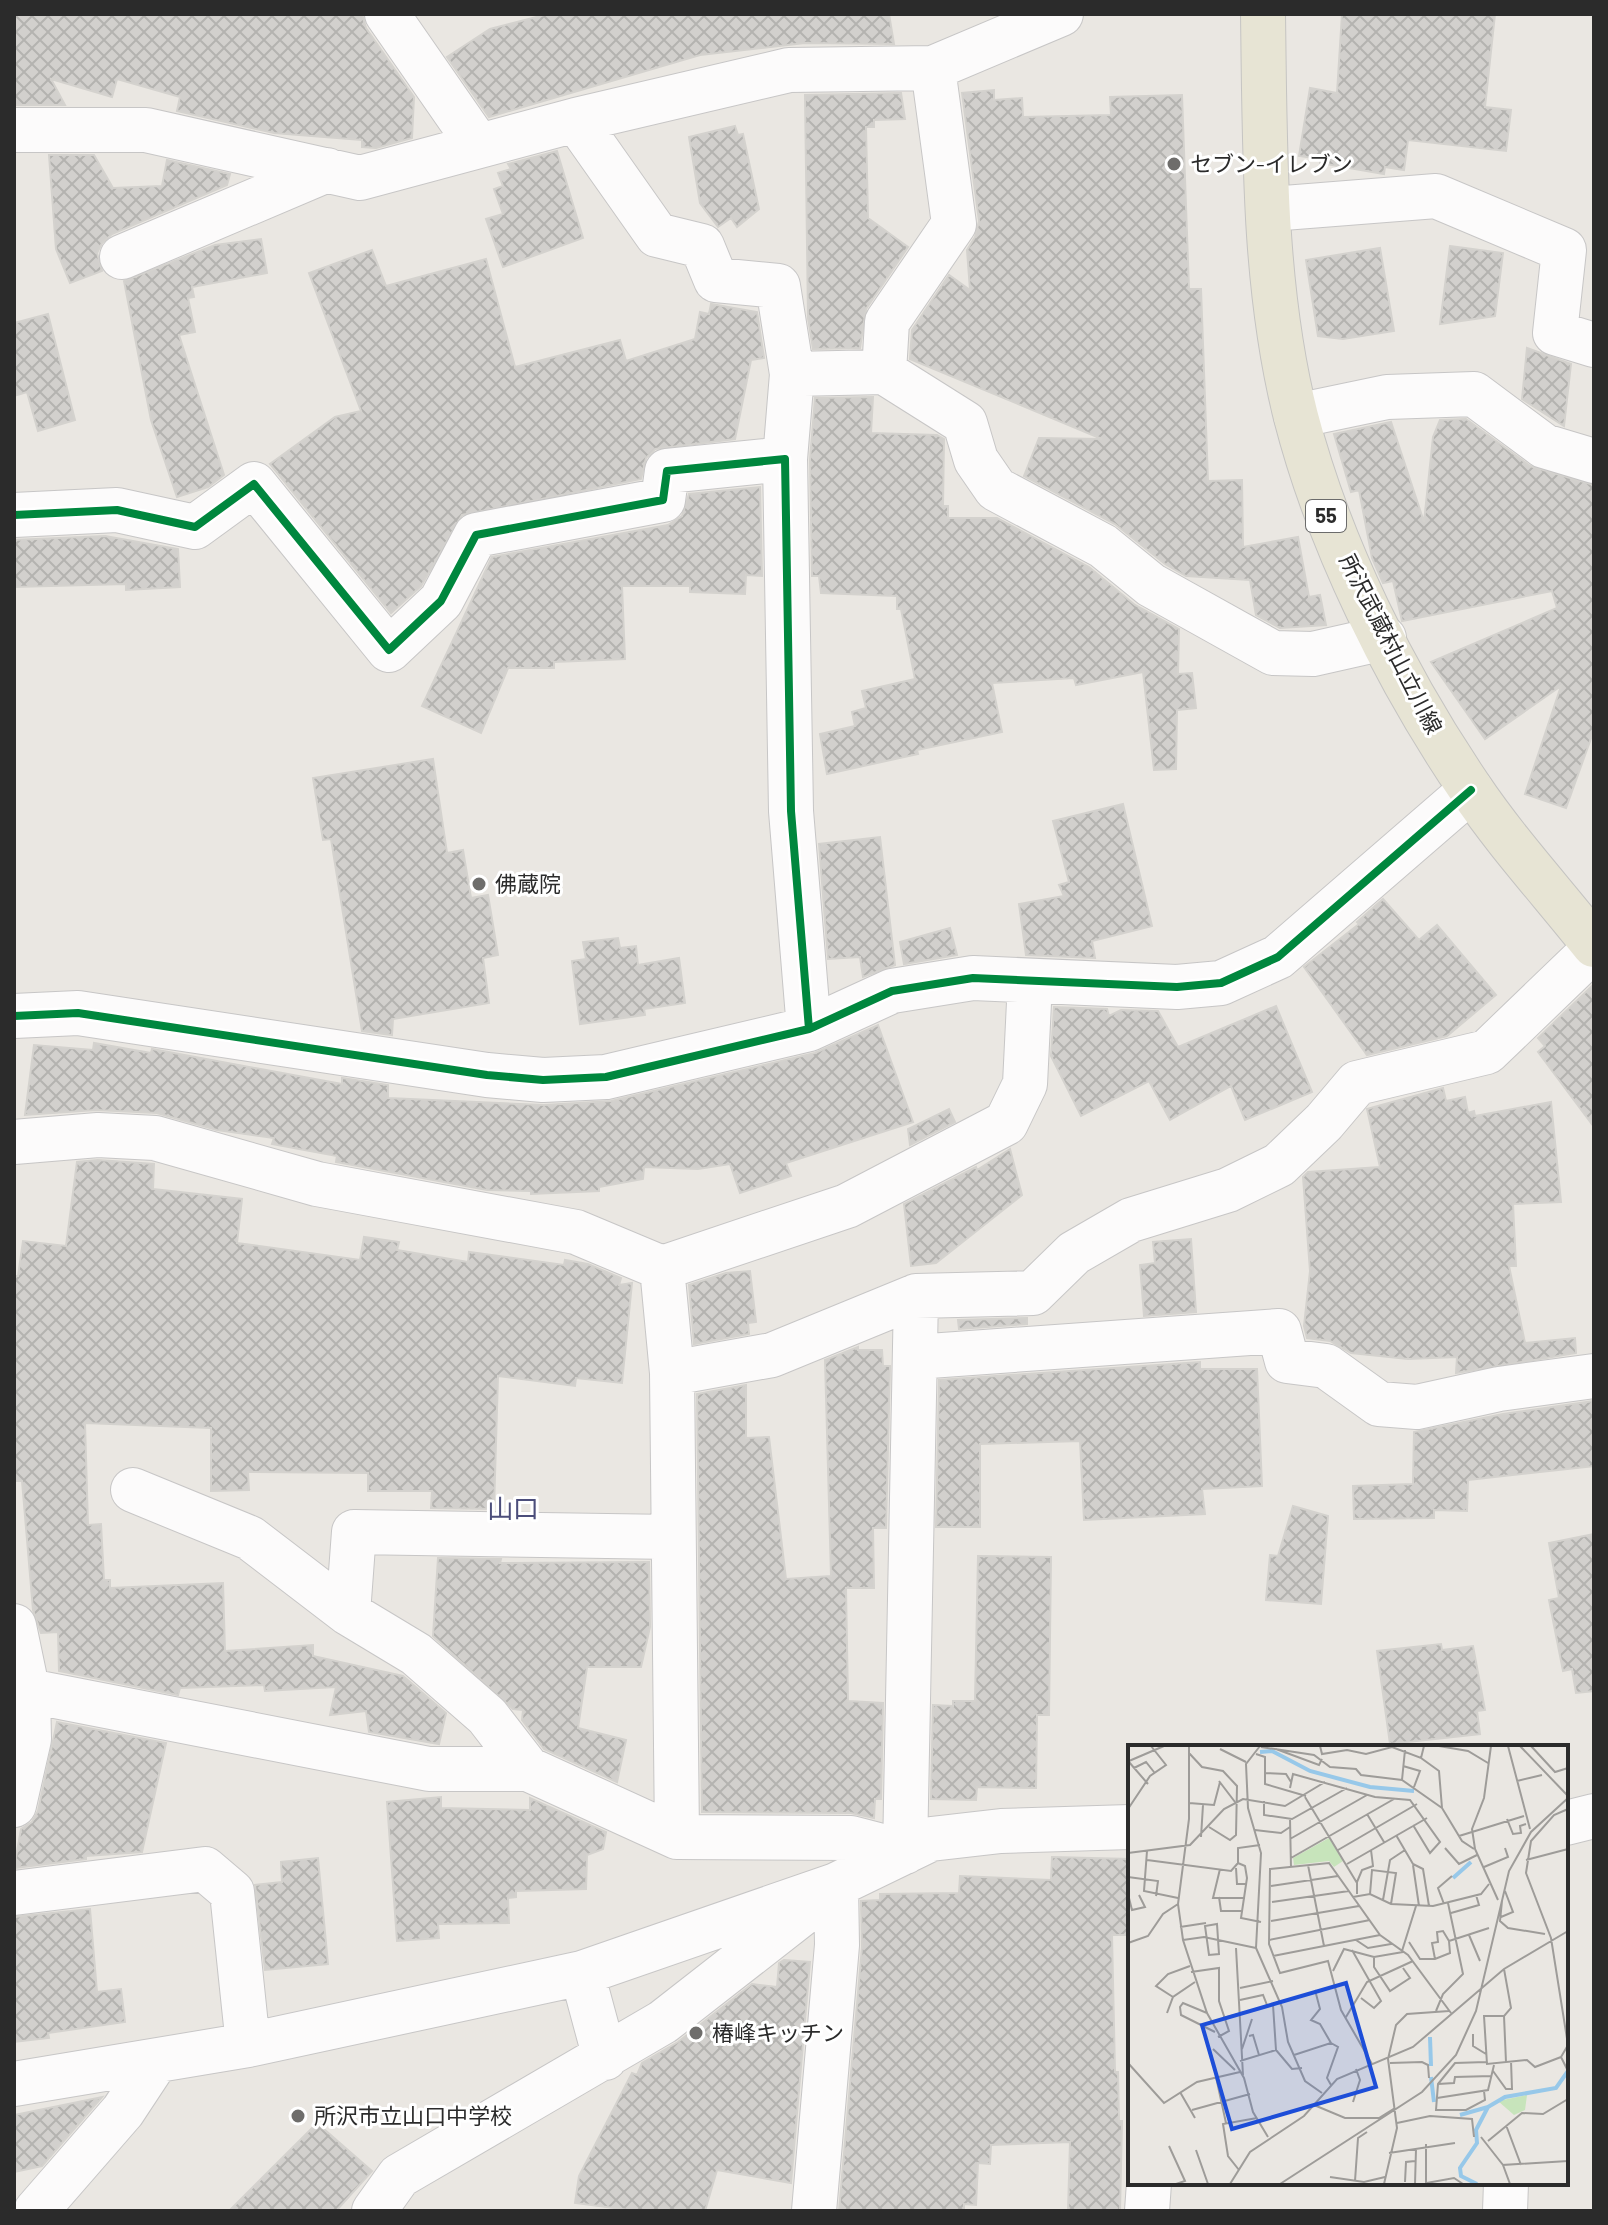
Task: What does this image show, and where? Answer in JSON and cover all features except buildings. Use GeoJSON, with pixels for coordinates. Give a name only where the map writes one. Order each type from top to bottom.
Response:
{"type":"FeatureCollection","features":[{"type":"Feature","properties":{"kind":"main road","name":"所沢武蔵村山立川線"},"geometry":{"type":"LineString","coordinates":[[1263,14],[1270,209],[1279,328],[1296,416],[1326,515],[1412,694],[1471,790],[1594,947]]}},
{"type":"Feature","properties":{"kind":"street"},"geometry":{"type":"LineString","coordinates":[[387,14],[478,145]]}},
{"type":"Feature","properties":{"kind":"street"},"geometry":{"type":"LineString","coordinates":[[14,130],[146,130],[360,178],[576,120],[789,70],[933,68],[1061,14]]}},
{"type":"Feature","properties":{"kind":"street"},"geometry":{"type":"LineString","coordinates":[[884,372],[887,322],[954,224],[933,68]]}},
{"type":"Feature","properties":{"kind":"street"},"geometry":{"type":"LineString","coordinates":[[576,120],[657,235],[702,246],[716,280],[778,286],[792,374],[785,459],[791,811],[809,1029]]}},
{"type":"Feature","properties":{"kind":"street"},"geometry":{"type":"LineString","coordinates":[[122,257],[327,170]]}},
{"type":"Feature","properties":{"kind":"street"},"geometry":{"type":"LineString","coordinates":[[1270,209],[1436,196],[1564,250],[1555,333],[1594,345]]}},
{"type":"Feature","properties":{"kind":"street"},"geometry":{"type":"LineString","coordinates":[[792,374],[884,372],[965,423],[976,460],[996,489],[1103,546],[1151,585],[1273,653],[1313,654],[1384,638]]}},
{"type":"Feature","properties":{"kind":"street"},"geometry":{"type":"LineString","coordinates":[[1296,416],[1387,397],[1474,394],[1544,446],[1594,461]]}},
{"type":"Feature","properties":{"kind":"street"},"geometry":{"type":"LineString","coordinates":[[14,515],[117,510],[195,527],[254,484],[389,650],[441,601],[476,535],[663,500],[667,471],[785,459]]}},
{"type":"Feature","properties":{"kind":"street"},"geometry":{"type":"LineString","coordinates":[[14,1016],[78,1013],[487,1075],[543,1080],[606,1077],[809,1029],[892,991],[973,978],[1177,987],[1221,983],[1278,957],[1471,790]]}},
{"type":"Feature","properties":{"kind":"street"},"geometry":{"type":"LineString","coordinates":[[672,1373],[772,1355],[916,1296],[1033,1293],[1074,1253],[1131,1220],[1228,1190],[1279,1165],[1324,1122],[1357,1083],[1487,1052],[1594,947]]}},
{"type":"Feature","properties":{"kind":"street"},"geometry":{"type":"LineString","coordinates":[[14,1142],[98,1135],[155,1138],[317,1184],[576,1232],[662,1268],[847,1206],[1006,1123],[1025,1084],[1030,982]]}},
{"type":"Feature","properties":{"kind":"street"},"geometry":{"type":"LineString","coordinates":[[662,1268],[672,1373],[677,1837]]}},
{"type":"Feature","properties":{"kind":"street"},"geometry":{"type":"LineString","coordinates":[[905,1852],[916,1296]]}},
{"type":"Feature","properties":{"kind":"street"},"geometry":{"type":"LineString","coordinates":[[915,1357],[1279,1331],[1287,1361],[1326,1366],[1379,1404],[1417,1407],[1499,1389],[1594,1376]]}},
{"type":"Feature","properties":{"kind":"street"},"geometry":{"type":"LineString","coordinates":[[133,1490],[250,1538],[348,1613],[416,1654],[487,1716],[528,1769]]}},
{"type":"Feature","properties":{"kind":"street"},"geometry":{"type":"LineString","coordinates":[[348,1613],[354,1532],[673,1537]]}},
{"type":"Feature","properties":{"kind":"street"},"geometry":{"type":"LineString","coordinates":[[14,1626],[29,1739],[14,1805]]}},
{"type":"Feature","properties":{"kind":"street"},"geometry":{"type":"LineString","coordinates":[[21,1691],[429,1769],[528,1769],[677,1837],[851,1838],[905,1852]]}},
{"type":"Feature","properties":{"kind":"street"},"geometry":{"type":"LineString","coordinates":[[1568,1822],[1594,1816]]}},
{"type":"Feature","properties":{"kind":"street"},"geometry":{"type":"LineString","coordinates":[[14,2084],[248,2045],[582,1973],[836,1885],[931,1839],[1001,1831],[1128,1827]]}},
{"type":"Feature","properties":{"kind":"street"},"geometry":{"type":"LineString","coordinates":[[14,1893],[205,1869],[232,1892],[248,2045]]}},
{"type":"Feature","properties":{"kind":"street"},"geometry":{"type":"LineString","coordinates":[[374,2211],[399,2176],[663,2022],[724,1977],[836,1885]]}},
{"type":"Feature","properties":{"kind":"street"},"geometry":{"type":"LineString","coordinates":[[814,2211],[837,1945],[836,1885]]}},
{"type":"Feature","properties":{"kind":"street"},"geometry":{"type":"LineString","coordinates":[[582,1973],[605,2058]]}},
{"type":"Feature","properties":{"kind":"street"},"geometry":{"type":"LineString","coordinates":[[36,2211],[123,2111],[156,2061]]}},
{"type":"Feature","properties":{"kind":"street"},"geometry":{"type":"LineString","coordinates":[[1147,2211],[1149,2185]]}},
{"type":"Feature","properties":{"kind":"street"},"geometry":{"type":"LineString","coordinates":[[1505,2211],[1506,2185]]}},
{"type":"Feature","properties":{"kind":"cycle path"},"geometry":{"type":"LineString","coordinates":[[14,515],[117,510],[195,527],[254,484],[389,650],[441,601],[476,535],[663,500],[667,471],[785,459],[791,811],[809,1029]]}},
{"type":"Feature","properties":{"kind":"cycle path"},"geometry":{"type":"LineString","coordinates":[[14,1016],[78,1013],[487,1075],[543,1080],[606,1077],[809,1029],[892,991],[973,978],[1177,987],[1221,983],[1278,957],[1471,790]]}},
{"type":"Feature","properties":{"kind":"place","name":"セブン-イレブン"},"geometry":{"type":"Point","coordinates":[1174,164]}},
{"type":"Feature","properties":{"kind":"place","name":"佛蔵院"},"geometry":{"type":"Point","coordinates":[479,884]}},
{"type":"Feature","properties":{"kind":"place","name":"椿峰キッチン"},"geometry":{"type":"Point","coordinates":[696,2033]}},
{"type":"Feature","properties":{"kind":"place","name":"所沢市立山口中学校"},"geometry":{"type":"Point","coordinates":[298,2116]}},
{"type":"Feature","properties":{"kind":"district","name":"山口"},"geometry":{"type":"Point","coordinates":[513,1509]}}]}
